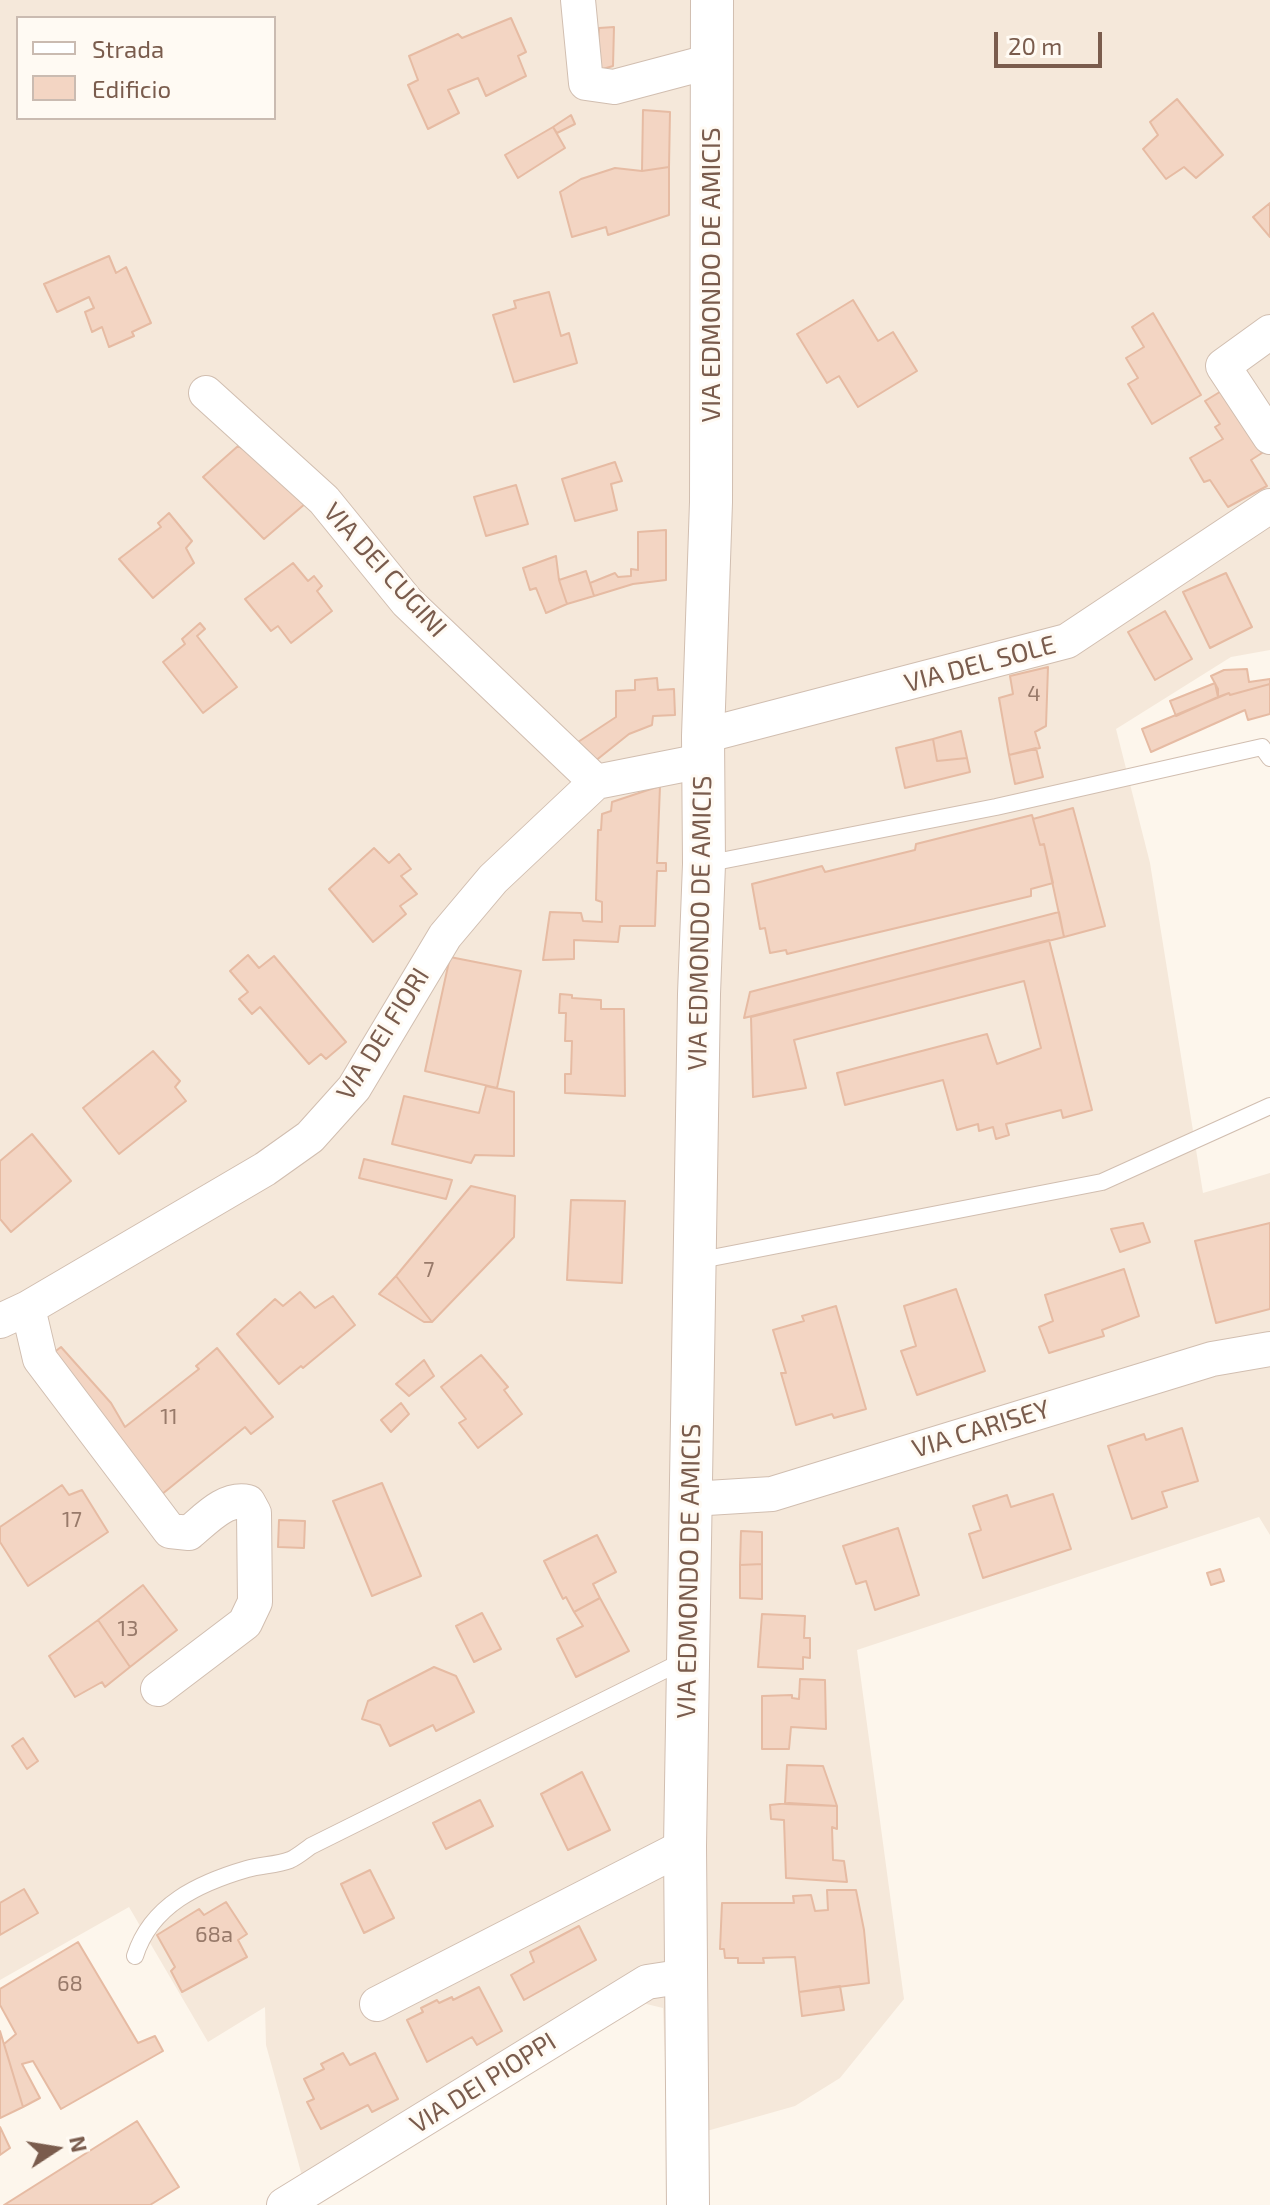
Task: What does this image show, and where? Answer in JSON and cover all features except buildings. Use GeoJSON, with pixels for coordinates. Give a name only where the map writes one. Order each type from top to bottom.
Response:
{"type":"FeatureCollection","features":[{"type":"Feature","properties":{"kind":"street"},"geometry":{"type":"LineString","coordinates":[[578,0],[586,83],[614,87],[712,61]]}},
{"type":"Feature","properties":{"kind":"street","name":"VIA EDMONDO DE AMICIS"},"geometry":{"type":"LineString","coordinates":[[688,2205],[685,1846],[704,864],[702,749],[711,502],[712,0]]}},
{"type":"Feature","properties":{"kind":"street"},"geometry":{"type":"LineString","coordinates":[[1270,332],[1223,366],[1270,437]]}},
{"type":"Feature","properties":{"kind":"street","name":"VIA DEI CUGINI"},"geometry":{"type":"LineString","coordinates":[[206,393],[324,500],[407,602],[596,782]]}},
{"type":"Feature","properties":{"kind":"street","name":"VIA DEL SOLE"},"geometry":{"type":"LineString","coordinates":[[702,749],[1067,641],[1270,506]]}},
{"type":"Feature","properties":{"kind":"street"},"geometry":{"type":"LineString","coordinates":[[596,782],[702,749]]}},
{"type":"Feature","properties":{"kind":"street","name":"VIA DEI FIORI"},"geometry":{"type":"LineString","coordinates":[[14,1314],[265,1169],[310,1137],[354,1088],[445,936],[493,879],[596,782]]}},
{"type":"Feature","properties":{"kind":"street"},"geometry":{"type":"LineString","coordinates":[[14,1314],[40,1359],[170,1531],[189,1533],[223,1505],[237,1500],[248,1502],[254,1513],[255,1602],[245,1623],[158,1689]]}},
{"type":"Feature","properties":{"kind":"street","name":"VIA CARISEY"},"geometry":{"type":"LineString","coordinates":[[691,1499],[772,1494],[1212,1359],[1270,1349]]}},
{"type":"Feature","properties":{"kind":"street"},"geometry":{"type":"LineString","coordinates":[[377,2004],[685,1846]]}},
{"type":"Feature","properties":{"kind":"street","name":"VIA DEI PIOPPI"},"geometry":{"type":"LineString","coordinates":[[284,2205],[647,1982],[686,1976]]}},
{"type":"Feature","properties":{"kind":"lane"},"geometry":{"type":"LineString","coordinates":[[704,864],[996,807],[1262,747],[1270,758]]}},
{"type":"Feature","properties":{"kind":"lane"},"geometry":{"type":"LineString","coordinates":[[694,1261],[1102,1182],[1270,1106]]}},
{"type":"Feature","properties":{"kind":"lane"},"geometry":{"type":"LineString","coordinates":[[135,1956],[141,1936],[180,1896],[220,1877],[291,1860],[311,1846],[688,1658]]}},
{"type":"Feature","properties":{"kind":"shaded area"},"geometry":{"type":"Polygon","coordinates":[[[0,0],[1270,0],[1270,650],[1231,657],[1116,729],[1150,863],[1203,1193],[1270,1173],[1270,1535],[1259,1517],[857,1650],[904,1999],[840,2078],[795,2106],[668,2142],[663,2008],[642,2003],[310,2205],[266,2045],[265,2007],[208,2042],[129,1907],[0,1980],[0,0]]]}}]}
